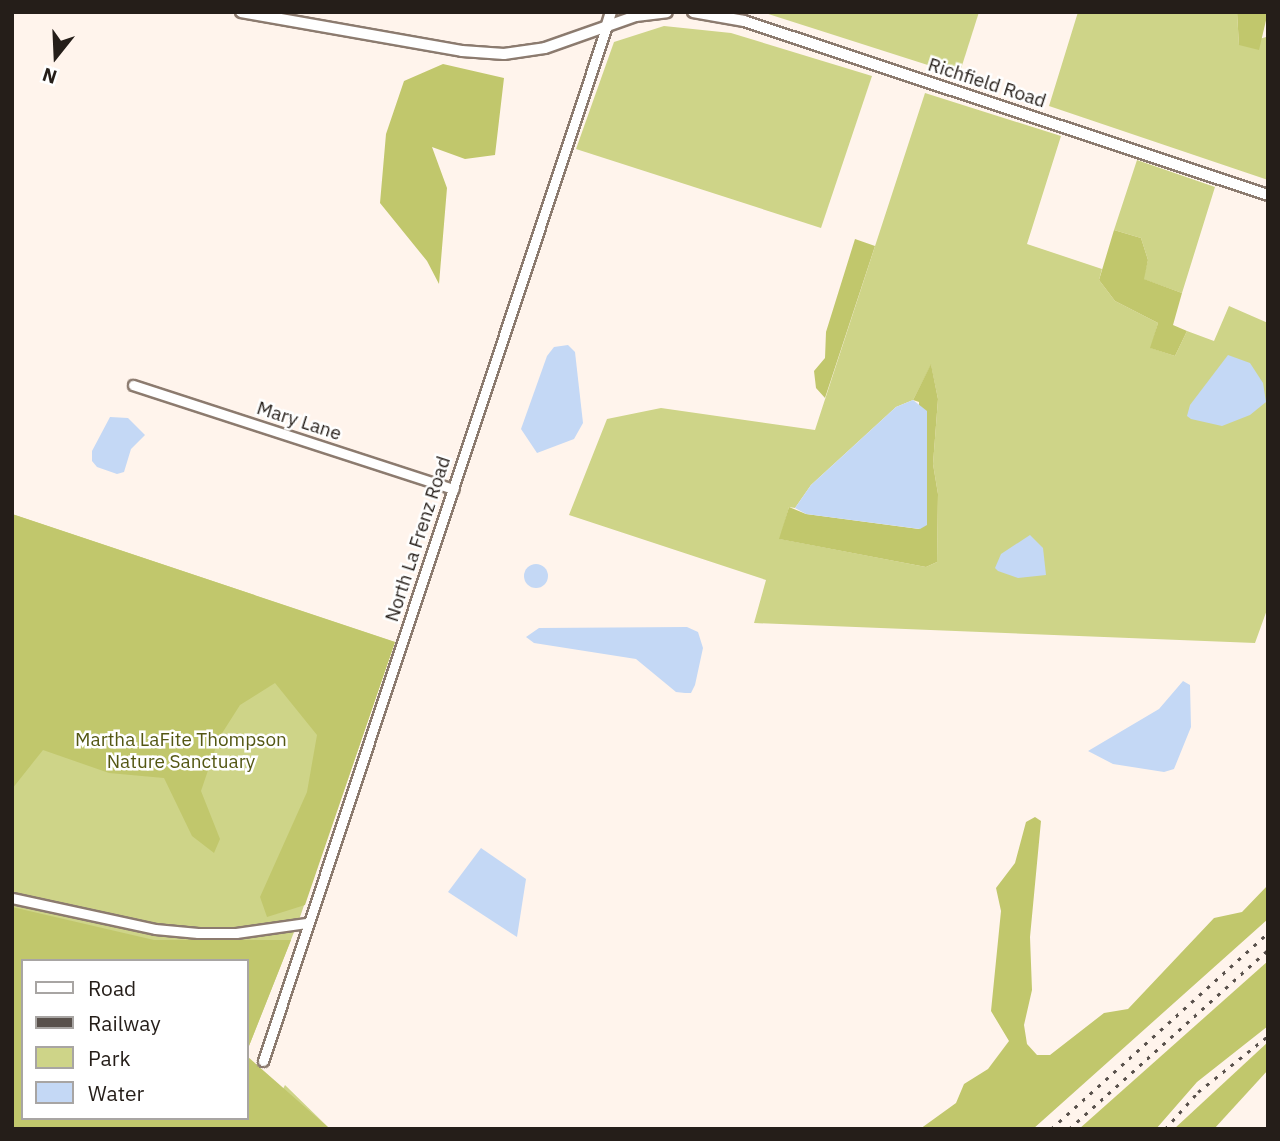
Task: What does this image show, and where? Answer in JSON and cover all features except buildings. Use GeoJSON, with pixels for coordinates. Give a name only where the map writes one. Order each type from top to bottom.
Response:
{"type":"FeatureCollection","features":[{"type":"Feature","properties":{"kind":"street"},"geometry":{"type":"LineString","coordinates":[[241,12],[482,53],[545,48],[606,28],[637,14],[667,12]]}},
{"type":"Feature","properties":{"kind":"street"},"geometry":{"type":"LineString","coordinates":[[606,28],[611,12]]}},
{"type":"Feature","properties":{"kind":"street","name":"Richfield Road"},"geometry":{"type":"LineString","coordinates":[[693,12],[744,21],[1268,195]]}},
{"type":"Feature","properties":{"kind":"street","name":"North La Frenz Road"},"geometry":{"type":"LineString","coordinates":[[263,1061],[306,923],[454,489],[606,28]]}},
{"type":"Feature","properties":{"kind":"street","name":"Mary Lane"},"geometry":{"type":"LineString","coordinates":[[133,385],[454,489]]}},
{"type":"Feature","properties":{"kind":"street"},"geometry":{"type":"LineString","coordinates":[[12,898],[155,929],[198,933],[236,933],[306,923]]}},
{"type":"Feature","properties":{"kind":"green space"},"geometry":{"type":"Polygon","coordinates":[[[762,12],[979,12],[959,75],[762,12]]]}},
{"type":"Feature","properties":{"kind":"green space"},"geometry":{"type":"Polygon","coordinates":[[[1078,12],[1237,12],[1239,45],[1266,37],[1268,13],[1268,180],[1049,106],[1078,12]]]}},
{"type":"Feature","properties":{"kind":"green space"},"geometry":{"type":"Polygon","coordinates":[[[1237,12],[1268,12],[1259,50],[1239,45],[1237,12]]]}},
{"type":"Feature","properties":{"kind":"green space"},"geometry":{"type":"Polygon","coordinates":[[[664,26],[731,33],[872,76],[821,228],[576,149],[614,42],[664,26]]]}},
{"type":"Feature","properties":{"kind":"green space"},"geometry":{"type":"Polygon","coordinates":[[[443,64],[504,78],[495,155],[465,159],[432,147],[447,188],[439,284],[427,261],[380,203],[386,134],[404,81],[443,64]]]}},
{"type":"Feature","properties":{"kind":"green space"},"geometry":{"type":"Polygon","coordinates":[[[925,93],[1061,136],[1027,244],[1102,269],[1099,280],[1115,301],[1158,323],[1151,348],[1175,356],[1187,331],[1214,341],[1229,306],[1268,323],[1268,607],[1255,643],[754,623],[766,580],[569,515],[607,419],[661,408],[815,430],[925,93]],[[931,365],[913,400],[896,407],[811,485],[795,508],[789,507],[780,539],[926,567],[937,562],[938,494],[933,464],[938,399],[931,365]]]}},
{"type":"Feature","properties":{"kind":"green space"},"geometry":{"type":"Polygon","coordinates":[[[1137,160],[1215,187],[1182,293],[1143,279],[1148,260],[1141,238],[1114,230],[1137,160]]]}},
{"type":"Feature","properties":{"kind":"green space"},"geometry":{"type":"Polygon","coordinates":[[[1114,230],[1141,238],[1148,260],[1144,279],[1182,293],[1173,325],[1187,331],[1175,356],[1150,348],[1158,323],[1115,301],[1099,280],[1114,230]]]}},
{"type":"Feature","properties":{"kind":"green space"},"geometry":{"type":"Polygon","coordinates":[[[855,239],[875,246],[825,398],[816,388],[814,371],[825,358],[826,332],[855,239]]]}},
{"type":"Feature","properties":{"kind":"green space"},"geometry":{"type":"Polygon","coordinates":[[[931,364],[938,399],[933,464],[938,494],[937,562],[926,567],[779,539],[789,507],[806,514],[919,529],[919,402],[913,400],[931,364]]]}},
{"type":"Feature","properties":{"kind":"green space","name":"Martha LaFite Thompson Nature Sanctuary"},"geometry":{"type":"Polygon","coordinates":[[[12,514],[395,642],[300,917],[248,1048],[248,959],[21,959],[21,1120],[248,1120],[248,1118],[273,1109],[285,1085],[330,1129],[12,1129],[12,514]]]}},
{"type":"Feature","properties":{"kind":"green space"},"geometry":{"type":"Polygon","coordinates":[[[12,514],[395,642],[305,905],[267,917],[260,897],[307,792],[317,735],[275,683],[240,705],[219,738],[201,791],[220,839],[214,853],[192,836],[164,778],[109,773],[43,750],[12,789],[12,514]]]}},
{"type":"Feature","properties":{"kind":"green space"},"geometry":{"type":"Polygon","coordinates":[[[1035,817],[1041,821],[1030,937],[1032,990],[1024,1025],[1027,1044],[1037,1055],[1050,1055],[1104,1013],[1128,1009],[1214,918],[1242,912],[1268,885],[1268,919],[1033,1129],[920,1129],[956,1103],[964,1084],[988,1069],[1009,1041],[991,1011],[1001,911],[996,888],[1015,863],[1026,822],[1035,817]]]}},
{"type":"Feature","properties":{"kind":"green space"},"geometry":{"type":"Polygon","coordinates":[[[12,907],[154,940],[291,940],[248,1048],[248,959],[21,959],[21,1120],[248,1120],[248,1057],[330,1129],[12,1129],[12,907]]]}},
{"type":"Feature","properties":{"kind":"green space"},"geometry":{"type":"Polygon","coordinates":[[[1268,961],[1268,1026],[1197,1082],[1156,1129],[1079,1129],[1268,961]]]}},
{"type":"Feature","properties":{"kind":"green space"},"geometry":{"type":"Polygon","coordinates":[[[1268,1042],[1268,1070],[1214,1129],[1174,1129],[1268,1042]]]}},
{"type":"Feature","properties":{"kind":"water"},"geometry":{"type":"Polygon","coordinates":[[[568,345],[575,352],[583,423],[574,439],[537,453],[521,429],[547,356],[554,347],[568,345]]]}},
{"type":"Feature","properties":{"kind":"water"},"geometry":{"type":"Polygon","coordinates":[[[1228,355],[1250,363],[1263,383],[1266,402],[1250,415],[1222,426],[1191,419],[1187,416],[1190,405],[1228,355]]]}},
{"type":"Feature","properties":{"kind":"water"},"geometry":{"type":"Polygon","coordinates":[[[913,400],[927,411],[927,525],[920,529],[806,514],[795,508],[811,485],[896,407],[913,400]]]}},
{"type":"Feature","properties":{"kind":"water"},"geometry":{"type":"Polygon","coordinates":[[[110,417],[128,418],[145,435],[131,449],[124,472],[117,474],[97,467],[92,461],[92,451],[110,417]]]}},
{"type":"Feature","properties":{"kind":"water"},"geometry":{"type":"Polygon","coordinates":[[[1030,535],[1043,548],[1046,575],[1018,578],[998,571],[995,568],[1001,554],[1030,535]]]}},
{"type":"Feature","properties":{"kind":"water"},"geometry":{"type":"Polygon","coordinates":[[[536,564],[545,567],[548,576],[545,585],[536,588],[527,585],[524,576],[527,567],[536,564]]]}},
{"type":"Feature","properties":{"kind":"water"},"geometry":{"type":"Polygon","coordinates":[[[687,627],[698,632],[703,648],[691,693],[676,692],[636,659],[534,643],[526,637],[539,628],[687,627]]]}},
{"type":"Feature","properties":{"kind":"water"},"geometry":{"type":"Polygon","coordinates":[[[1183,681],[1190,685],[1191,727],[1174,769],[1164,772],[1113,764],[1088,751],[1159,709],[1183,681]]]}},
{"type":"Feature","properties":{"kind":"water"},"geometry":{"type":"Polygon","coordinates":[[[481,848],[526,879],[517,937],[448,892],[481,848]]]}},
{"type":"Feature","properties":{"kind":"railway"},"geometry":{"type":"LineString","coordinates":[[1051,1129],[1268,933]]}},
{"type":"Feature","properties":{"kind":"railway"},"geometry":{"type":"LineString","coordinates":[[1069,1129],[1268,950]]}},
{"type":"Feature","properties":{"kind":"railway"},"geometry":{"type":"LineString","coordinates":[[1165,1129],[1198,1092],[1268,1036]]}}]}
